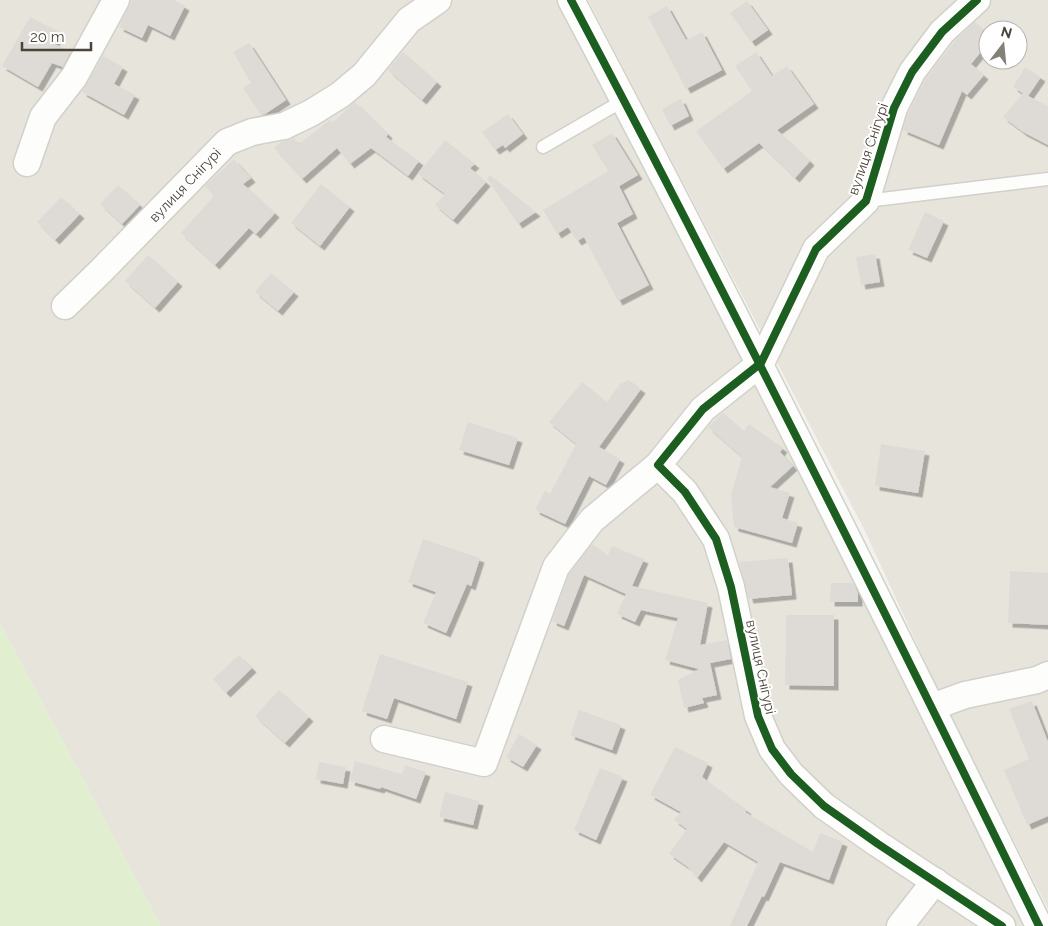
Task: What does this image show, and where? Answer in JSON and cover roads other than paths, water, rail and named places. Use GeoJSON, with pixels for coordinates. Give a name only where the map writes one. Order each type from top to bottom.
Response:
{"type":"FeatureCollection","features":[{"type":"Feature","properties":{"kind":"street"},"geometry":{"type":"LineString","coordinates":[[27,163],[42,117],[74,77],[116,0]]}},
{"type":"Feature","properties":{"kind":"street","name":"вулиця Снігурі"},"geometry":{"type":"LineString","coordinates":[[65,306],[227,142],[252,132],[284,126],[311,113],[340,95],[364,75],[409,20],[438,0]]}},
{"type":"Feature","properties":{"kind":"street"},"geometry":{"type":"LineString","coordinates":[[571,0],[761,363],[1039,926]]}},
{"type":"Feature","properties":{"kind":"street","name":"вулиця Снігурі"},"geometry":{"type":"LineString","coordinates":[[384,739],[484,763],[556,567],[592,520],[658,465],[703,409],[761,363],[816,249],[866,201],[894,108],[912,72],[942,32],[976,0]]}},
{"type":"Feature","properties":{"kind":"street","name":"вулиця Снігурі"},"geometry":{"type":"LineString","coordinates":[[658,465],[685,492],[716,539],[731,587],[758,716],[772,749],[791,774],[824,806],[1002,926]]}},
{"type":"Feature","properties":{"kind":"street"},"geometry":{"type":"LineString","coordinates":[[932,707],[965,696],[1037,680],[1048,675]]}},
{"type":"Feature","properties":{"kind":"street"},"geometry":{"type":"LineString","coordinates":[[900,926],[935,881]]}},
{"type":"Feature","properties":{"kind":"lane"},"geometry":{"type":"LineString","coordinates":[[543,147],[624,100]]}},
{"type":"Feature","properties":{"kind":"lane"},"geometry":{"type":"LineString","coordinates":[[866,201],[1048,179]]}}]}
